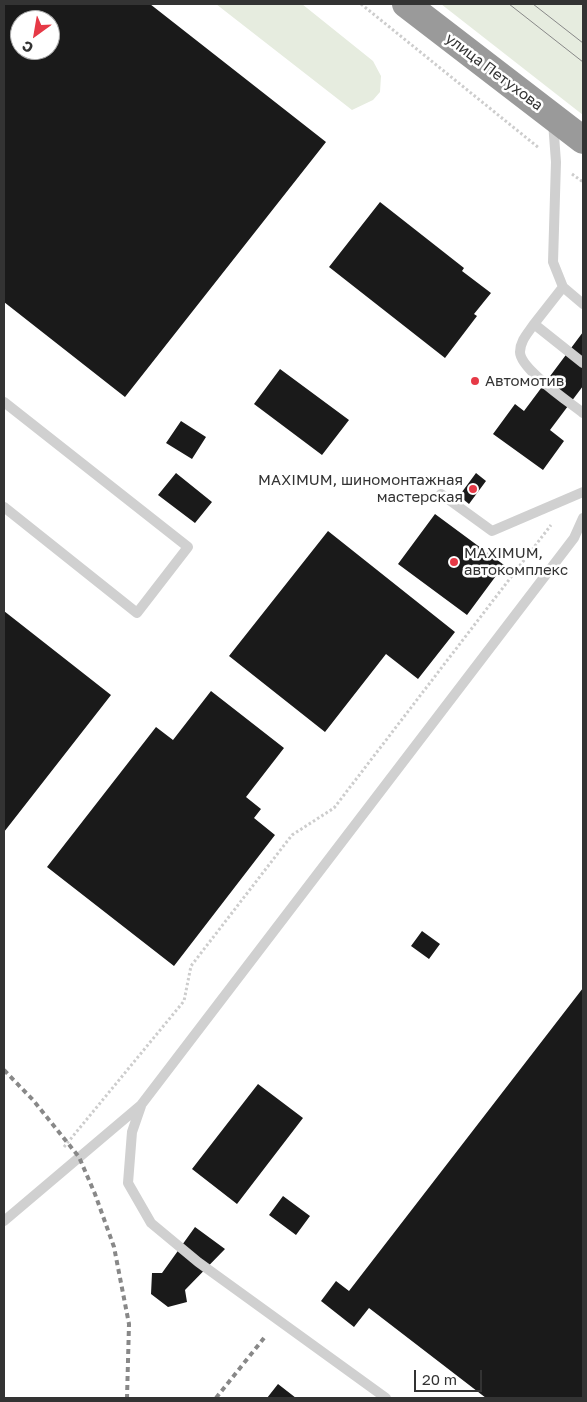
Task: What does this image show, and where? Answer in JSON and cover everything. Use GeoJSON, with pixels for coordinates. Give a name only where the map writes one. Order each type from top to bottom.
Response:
{"type":"FeatureCollection","features":[{"type":"Feature","properties":{"kind":"highway","name":"улица Петухова"},"geometry":{"type":"LineString","coordinates":[[406,4],[583,140]]}},
{"type":"Feature","properties":{"kind":"lane"},"geometry":{"type":"LineString","coordinates":[[552,116],[556,162],[553,262],[563,287],[583,304]]}},
{"type":"Feature","properties":{"kind":"lane"},"geometry":{"type":"LineString","coordinates":[[563,287],[523,340],[520,353],[527,368],[583,413]]}},
{"type":"Feature","properties":{"kind":"lane"},"geometry":{"type":"LineString","coordinates":[[534,324],[583,363]]}},
{"type":"Feature","properties":{"kind":"lane"},"geometry":{"type":"LineString","coordinates":[[4,402],[188,547],[137,613],[4,507]]}},
{"type":"Feature","properties":{"kind":"lane"},"geometry":{"type":"LineString","coordinates":[[442,494],[492,531],[583,492]]}},
{"type":"Feature","properties":{"kind":"lane"},"geometry":{"type":"LineString","coordinates":[[4,1220],[141,1105],[574,538],[583,518]]}},
{"type":"Feature","properties":{"kind":"lane"},"geometry":{"type":"LineString","coordinates":[[141,1105],[132,1132],[128,1183],[151,1223],[198,1262],[386,1398]]}},
{"type":"Feature","properties":{"kind":"path"},"geometry":{"type":"LineString","coordinates":[[361,4],[583,182]]}},
{"type":"Feature","properties":{"kind":"path"},"geometry":{"type":"LineString","coordinates":[[52,1180],[57,1155],[184,1001],[191,966],[292,835],[334,808],[572,496]]}},
{"type":"Feature","properties":{"kind":"shaded area"},"geometry":{"type":"Polygon","coordinates":[[[216,4],[302,4],[373,61],[381,76],[380,92],[373,100],[352,110],[216,4]]]}},
{"type":"Feature","properties":{"kind":"shaded area"},"geometry":{"type":"Polygon","coordinates":[[[441,4],[583,4],[583,115],[441,4]]]}},
{"type":"Feature","properties":{"kind":"building"},"geometry":{"type":"Polygon","coordinates":[[[4,4],[150,4],[326,142],[125,397],[4,302],[4,4]]]}},
{"type":"Feature","properties":{"kind":"building"},"geometry":{"type":"Polygon","coordinates":[[[380,202],[464,268],[462,271],[491,293],[474,314],[477,316],[445,358],[329,267],[380,202]]]}},
{"type":"Feature","properties":{"kind":"building"},"geometry":{"type":"Polygon","coordinates":[[[583,332],[583,386],[550,430],[564,441],[543,470],[493,434],[515,404],[524,411],[583,332]]]}},
{"type":"Feature","properties":{"kind":"building"},"geometry":{"type":"Polygon","coordinates":[[[280,369],[349,420],[322,455],[254,404],[280,369]]]}},
{"type":"Feature","properties":{"kind":"building"},"geometry":{"type":"Polygon","coordinates":[[[181,421],[206,437],[192,459],[166,443],[181,421]]]}},
{"type":"Feature","properties":{"kind":"building"},"geometry":{"type":"Polygon","coordinates":[[[176,473],[212,502],[195,523],[158,495],[176,473]]]}},
{"type":"Feature","properties":{"kind":"building","name":"MAXIMUM, шиномонтажная мастерская"},"geometry":{"type":"Polygon","coordinates":[[[476,473],[486,481],[469,504],[459,496],[476,473]]]}},
{"type":"Feature","properties":{"kind":"building"},"geometry":{"type":"Polygon","coordinates":[[[435,514],[504,565],[467,615],[398,564],[435,514]]]}},
{"type":"Feature","properties":{"kind":"building"},"geometry":{"type":"Polygon","coordinates":[[[328,531],[455,632],[418,679],[386,654],[325,732],[229,656],[328,531]]]}},
{"type":"Feature","properties":{"kind":"building"},"geometry":{"type":"Polygon","coordinates":[[[4,611],[111,695],[4,832],[4,611]]]}},
{"type":"Feature","properties":{"kind":"building"},"geometry":{"type":"Polygon","coordinates":[[[211,691],[284,748],[246,797],[261,809],[254,818],[275,835],[174,966],[47,867],[156,727],[173,740],[211,691]]]}},
{"type":"Feature","properties":{"kind":"building"},"geometry":{"type":"Polygon","coordinates":[[[422,931],[440,944],[429,959],[411,946],[422,931]]]}},
{"type":"Feature","properties":{"kind":"building"},"geometry":{"type":"Polygon","coordinates":[[[583,988],[583,1398],[486,1398],[369,1308],[354,1327],[321,1301],[336,1281],[349,1291],[583,988]]]}},
{"type":"Feature","properties":{"kind":"building"},"geometry":{"type":"Polygon","coordinates":[[[258,1084],[303,1118],[237,1204],[192,1169],[258,1084]]]}},
{"type":"Feature","properties":{"kind":"building"},"geometry":{"type":"Polygon","coordinates":[[[283,1196],[310,1216],[296,1235],[269,1215],[283,1196]]]}},
{"type":"Feature","properties":{"kind":"building"},"geometry":{"type":"Polygon","coordinates":[[[195,1227],[225,1249],[185,1290],[187,1302],[168,1307],[151,1294],[152,1273],[162,1273],[195,1227]]]}},
{"type":"Feature","properties":{"kind":"building"},"geometry":{"type":"Polygon","coordinates":[[[278,1384],[296,1398],[267,1398],[278,1384]]]}},
{"type":"Feature","properties":{"kind":"tram line"},"geometry":{"type":"LineString","coordinates":[[509,4],[583,62]]}},
{"type":"Feature","properties":{"kind":"tram line"},"geometry":{"type":"LineString","coordinates":[[533,4],[583,43]]}},
{"type":"Feature","properties":{"kind":"railway"},"geometry":{"type":"LineString","coordinates":[[4,1070],[33,1100],[79,1157],[95,1194],[114,1247],[129,1324],[127,1398]]}},
{"type":"Feature","properties":{"kind":"railway"},"geometry":{"type":"LineString","coordinates":[[216,1398],[264,1338]]}},
{"type":"Feature","properties":{"kind":"place","name":"Автомотив"},"geometry":{"type":"Point","coordinates":[475,381]}},
{"type":"Feature","properties":{"kind":"place","name":"MAXIMUM, шиномонтажная мастерская"},"geometry":{"type":"Point","coordinates":[473,489]}},
{"type":"Feature","properties":{"kind":"place","name":"MAXIMUM, автокомплекс"},"geometry":{"type":"Point","coordinates":[454,562]}}]}
